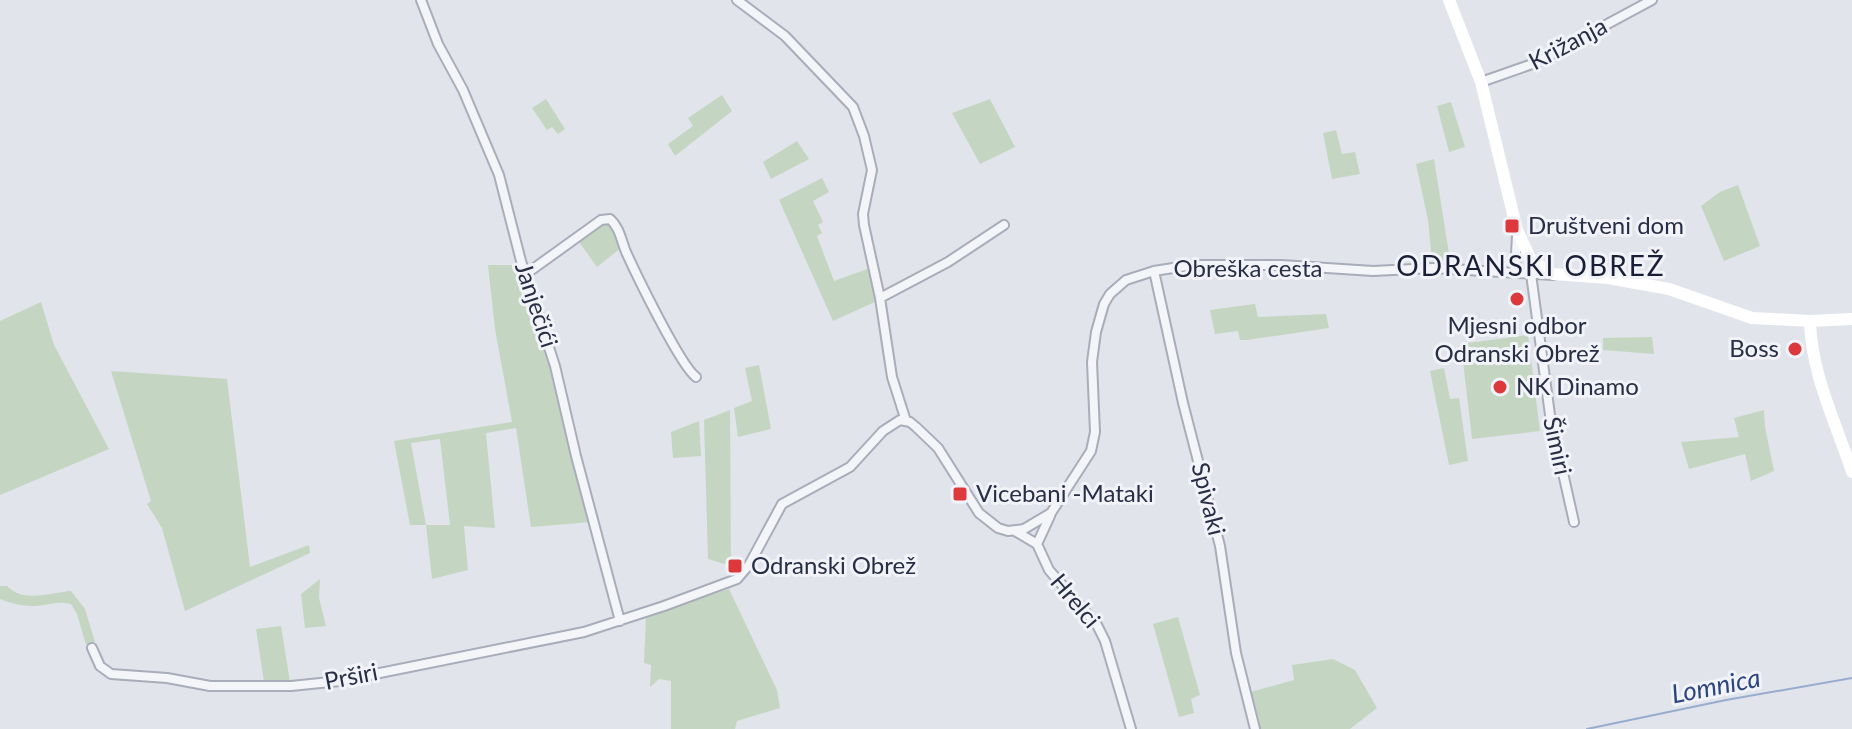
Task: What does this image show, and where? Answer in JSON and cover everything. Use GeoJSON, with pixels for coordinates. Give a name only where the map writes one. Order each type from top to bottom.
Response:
{"type":"FeatureCollection","features":[{"type":"Feature","properties":{"kind":"main road"},"geometry":{"type":"LineString","coordinates":[[1449,0],[1481,82],[1517,230],[1531,260],[1544,271],[1558,276]]}},
{"type":"Feature","properties":{"kind":"main road","name":"Obreška cesta"},"geometry":{"type":"LineString","coordinates":[[1558,276],[1608,278],[1669,289],[1752,318],[1810,321],[1852,319]]}},
{"type":"Feature","properties":{"kind":"main road"},"geometry":{"type":"LineString","coordinates":[[1810,321],[1811,340],[1825,397],[1851,468]]}},
{"type":"Feature","properties":{"kind":"street","name":"Janječići"},"geometry":{"type":"LineString","coordinates":[[421,0],[438,44],[491,153],[555,366],[620,621]]}},
{"type":"Feature","properties":{"kind":"street"},"geometry":{"type":"LineString","coordinates":[[737,0],[785,36],[853,107],[871,163],[871,180],[863,219],[880,298],[892,377],[906,421]]}},
{"type":"Feature","properties":{"kind":"street","name":"Križanja"},"geometry":{"type":"LineString","coordinates":[[1481,82],[1535,63],[1652,0]]}},
{"type":"Feature","properties":{"kind":"street"},"geometry":{"type":"LineString","coordinates":[[526,274],[601,220],[610,219],[682,360],[696,377]]}},
{"type":"Feature","properties":{"kind":"street"},"geometry":{"type":"LineString","coordinates":[[880,298],[948,262],[1004,225]]}},
{"type":"Feature","properties":{"kind":"street"},"geometry":{"type":"LineString","coordinates":[[1515,272],[1517,230]]}},
{"type":"Feature","properties":{"kind":"street","name":"Obreška cesta"},"geometry":{"type":"LineString","coordinates":[[1015,531],[1031,526],[1051,513],[1086,462],[1094,442],[1092,362],[1104,304],[1126,280],[1154,271],[1192,265],[1281,265],[1373,271],[1433,268],[1558,276]]}},
{"type":"Feature","properties":{"kind":"street","name":"Spivaki"},"geometry":{"type":"LineString","coordinates":[[1154,271],[1183,403],[1223,560],[1235,645],[1255,729]]}},
{"type":"Feature","properties":{"kind":"street","name":"Šimiri"},"geometry":{"type":"LineString","coordinates":[[1531,274],[1550,415],[1574,522]]}},
{"type":"Feature","properties":{"kind":"street"},"geometry":{"type":"LineString","coordinates":[[620,621],[737,579],[749,565],[782,504],[850,467],[895,422],[906,421],[916,427],[938,448],[979,513],[998,528],[1015,531]]}},
{"type":"Feature","properties":{"kind":"street"},"geometry":{"type":"LineString","coordinates":[[1037,544],[1051,513]]}},
{"type":"Feature","properties":{"kind":"street","name":"Hrelci"},"geometry":{"type":"LineString","coordinates":[[1015,531],[1037,544],[1049,570],[1102,633],[1131,729]]}},
{"type":"Feature","properties":{"kind":"street","name":"Prširi"},"geometry":{"type":"LineString","coordinates":[[92,648],[100,666],[111,674],[167,678],[210,686],[304,685],[340,681],[556,638],[620,621]]}},
{"type":"Feature","properties":{"kind":"green space"},"geometry":{"type":"Polygon","coordinates":[[[722,95],[732,111],[675,156],[668,144],[693,126],[688,118],[722,95]]]}},
{"type":"Feature","properties":{"kind":"green space"},"geometry":{"type":"Polygon","coordinates":[[[546,99],[565,129],[558,134],[552,127],[547,130],[532,108],[546,99]]]}},
{"type":"Feature","properties":{"kind":"green space"},"geometry":{"type":"Polygon","coordinates":[[[990,99],[1015,147],[980,164],[952,113],[990,99]]]}},
{"type":"Feature","properties":{"kind":"green space"},"geometry":{"type":"Polygon","coordinates":[[[1451,102],[1465,147],[1449,152],[1437,106],[1451,102]]]}},
{"type":"Feature","properties":{"kind":"green space"},"geometry":{"type":"Polygon","coordinates":[[[1336,130],[1342,154],[1355,152],[1360,174],[1332,179],[1323,133],[1336,130]]]}},
{"type":"Feature","properties":{"kind":"green space"},"geometry":{"type":"Polygon","coordinates":[[[797,141],[809,159],[771,179],[763,162],[797,141]]]}},
{"type":"Feature","properties":{"kind":"green space"},"geometry":{"type":"Polygon","coordinates":[[[1434,159],[1450,260],[1432,261],[1428,220],[1416,164],[1434,159]]]}},
{"type":"Feature","properties":{"kind":"green space"},"geometry":{"type":"Polygon","coordinates":[[[822,178],[829,192],[813,201],[823,222],[818,225],[822,233],[817,236],[834,281],[870,268],[877,301],[833,321],[779,200],[822,178]]]}},
{"type":"Feature","properties":{"kind":"green space"},"geometry":{"type":"Polygon","coordinates":[[[1738,185],[1760,246],[1724,261],[1701,206],[1720,192],[1738,185]]]}},
{"type":"Feature","properties":{"kind":"green space"},"geometry":{"type":"Polygon","coordinates":[[[604,222],[610,223],[622,247],[597,267],[579,242],[604,222]]]}},
{"type":"Feature","properties":{"kind":"green space"},"geometry":{"type":"Polygon","coordinates":[[[488,265],[520,265],[544,337],[591,522],[531,527],[516,428],[486,433],[495,528],[464,526],[468,570],[432,579],[426,525],[410,525],[394,441],[512,422],[495,329],[488,265]],[[440,439],[411,443],[426,525],[450,525],[440,439]]]}},
{"type":"Feature","properties":{"kind":"green space"},"geometry":{"type":"Polygon","coordinates":[[[41,302],[54,345],[109,449],[0,495],[0,321],[41,302]]]}},
{"type":"Feature","properties":{"kind":"green space"},"geometry":{"type":"Polygon","coordinates":[[[1255,304],[1258,317],[1326,314],[1329,328],[1247,340],[1240,340],[1238,331],[1215,334],[1210,310],[1255,304]]]}},
{"type":"Feature","properties":{"kind":"green space","name":"NK Dinamo"},"geometry":{"type":"Polygon","coordinates":[[[1528,335],[1540,431],[1472,439],[1461,344],[1528,335]]]}},
{"type":"Feature","properties":{"kind":"green space"},"geometry":{"type":"Polygon","coordinates":[[[1652,337],[1654,354],[1603,350],[1603,338],[1652,337]]]}},
{"type":"Feature","properties":{"kind":"green space"},"geometry":{"type":"Polygon","coordinates":[[[759,365],[771,429],[738,437],[734,408],[752,401],[745,368],[759,365]]]}},
{"type":"Feature","properties":{"kind":"green space"},"geometry":{"type":"Polygon","coordinates":[[[1444,368],[1450,399],[1459,398],[1468,461],[1449,465],[1430,371],[1444,368]]]}},
{"type":"Feature","properties":{"kind":"green space"},"geometry":{"type":"Polygon","coordinates":[[[111,371],[227,379],[250,567],[309,545],[310,553],[185,611],[162,528],[147,504],[151,501],[111,371]]]}},
{"type":"Feature","properties":{"kind":"green space"},"geometry":{"type":"Polygon","coordinates":[[[730,410],[731,566],[708,559],[704,420],[730,410]]]}},
{"type":"Feature","properties":{"kind":"green space"},"geometry":{"type":"Polygon","coordinates":[[[1764,410],[1774,471],[1751,481],[1745,454],[1689,469],[1681,442],[1739,437],[1734,418],[1764,410]]]}},
{"type":"Feature","properties":{"kind":"green space"},"geometry":{"type":"Polygon","coordinates":[[[699,421],[701,456],[673,458],[671,432],[699,421]]]}},
{"type":"Feature","properties":{"kind":"green space"},"geometry":{"type":"Polygon","coordinates":[[[320,579],[319,598],[326,626],[305,628],[301,594],[320,579]]]}},
{"type":"Feature","properties":{"kind":"green space"},"geometry":{"type":"Polygon","coordinates":[[[0,586],[28,596],[71,591],[85,609],[95,642],[86,645],[71,604],[16,604],[0,599],[0,586]]]}},
{"type":"Feature","properties":{"kind":"green space"},"geometry":{"type":"Polygon","coordinates":[[[729,589],[777,690],[780,708],[737,721],[735,729],[671,729],[671,681],[659,679],[650,687],[651,665],[644,663],[646,616],[729,589]]]}},
{"type":"Feature","properties":{"kind":"green space"},"geometry":{"type":"Polygon","coordinates":[[[1178,617],[1200,695],[1191,699],[1194,713],[1179,717],[1153,624],[1178,617]]]}},
{"type":"Feature","properties":{"kind":"green space"},"geometry":{"type":"Polygon","coordinates":[[[281,626],[290,682],[264,682],[256,629],[281,626]]]}},
{"type":"Feature","properties":{"kind":"green space"},"geometry":{"type":"Polygon","coordinates":[[[1333,659],[1355,670],[1377,708],[1350,729],[1258,729],[1247,693],[1294,680],[1292,665],[1333,659]]]}},
{"type":"Feature","properties":{"kind":"waterway","name":"Lomnica"},"geometry":{"type":"LineString","coordinates":[[1587,729],[1852,678]]}},
{"type":"Feature","properties":{"kind":"place","name":"Društveni dom"},"geometry":{"type":"Point","coordinates":[1512,226]}},
{"type":"Feature","properties":{"kind":"place","name":"Mjesni odbor Odranski Obrež"},"geometry":{"type":"Point","coordinates":[1517,299]}},
{"type":"Feature","properties":{"kind":"place","name":"Boss"},"geometry":{"type":"Point","coordinates":[1795,349]}},
{"type":"Feature","properties":{"kind":"place","name":"NK Dinamo"},"geometry":{"type":"Point","coordinates":[1500,387]}},
{"type":"Feature","properties":{"kind":"place","name":"Vicebani -Mataki"},"geometry":{"type":"Point","coordinates":[960,494]}},
{"type":"Feature","properties":{"kind":"place","name":"Odranski Obrež"},"geometry":{"type":"Point","coordinates":[735,566]}},
{"type":"Feature","properties":{"kind":"district","name":"ODRANSKI OBREŽ"},"geometry":{"type":"Point","coordinates":[1531,266]}}]}
